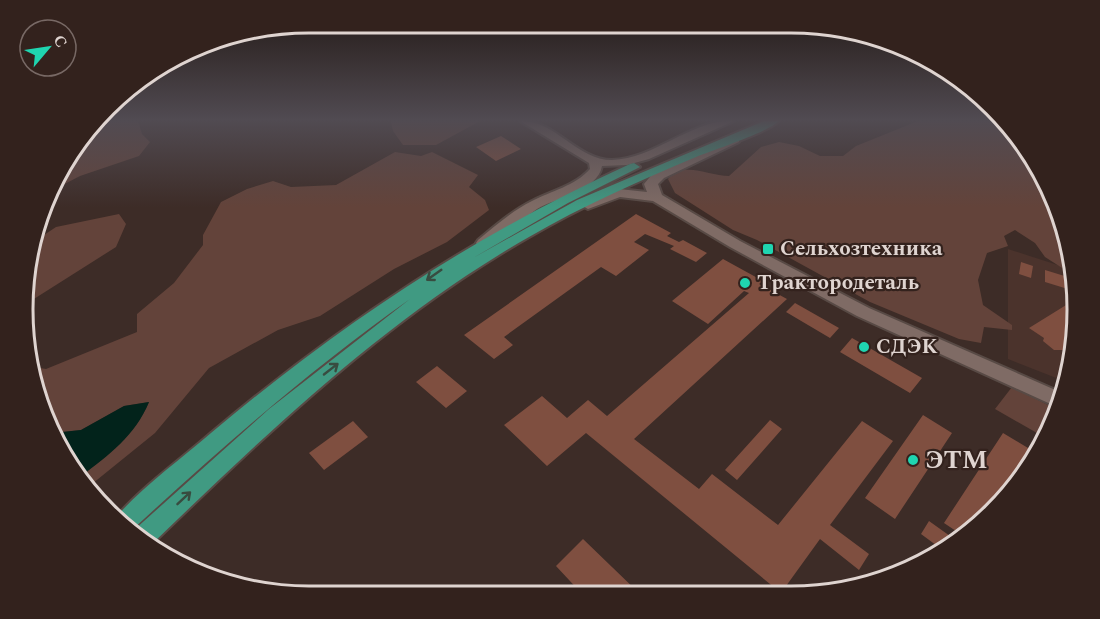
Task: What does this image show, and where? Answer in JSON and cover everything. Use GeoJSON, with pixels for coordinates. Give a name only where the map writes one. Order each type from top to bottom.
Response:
{"type":"FeatureCollection","features":[{"type":"Feature","properties":{"kind":"highway"},"geometry":{"type":"LineString","coordinates":[[128,518],[191,461],[298,372],[393,303],[483,243],[589,186],[684,150]]}},
{"type":"Feature","properties":{"kind":"highway"},"geometry":{"type":"LineString","coordinates":[[147,533],[304,390],[417,305],[521,235],[696,150]]}},
{"type":"Feature","properties":{"kind":"street"},"geometry":{"type":"LineString","coordinates":[[576,150],[595,161],[615,165],[627,163],[659,150]]}},
{"type":"Feature","properties":{"kind":"street"},"geometry":{"type":"LineString","coordinates":[[656,197],[651,184],[659,174],[714,150]]}},
{"type":"Feature","properties":{"kind":"street"},"geometry":{"type":"LineString","coordinates":[[483,243],[512,219],[588,179],[596,169],[595,161]]}},
{"type":"Feature","properties":{"kind":"street"},"geometry":{"type":"LineString","coordinates":[[521,235],[611,195],[630,192],[656,197],[745,249],[863,312],[1052,397]]}},
{"type":"Feature","properties":{"kind":"shaded area"},"geometry":{"type":"Polygon","coordinates":[[[84,150],[144,150],[139,156],[80,176],[63,185],[84,150]]]}},
{"type":"Feature","properties":{"kind":"shaded area"},"geometry":{"type":"Polygon","coordinates":[[[758,150],[807,150],[820,156],[843,156],[851,150],[1016,150],[1030,171],[1046,204],[1058,238],[1064,269],[1045,257],[1035,243],[1015,230],[1004,236],[1008,246],[987,253],[978,280],[983,305],[1012,325],[1012,330],[984,327],[981,343],[959,339],[870,302],[757,240],[733,230],[675,193],[668,179],[674,173],[689,170],[729,176],[758,150]]]}},
{"type":"Feature","properties":{"kind":"shaded area"},"geometry":{"type":"Polygon","coordinates":[[[395,152],[421,156],[432,152],[478,175],[469,187],[485,200],[489,210],[447,242],[394,269],[320,316],[278,330],[209,368],[155,433],[94,482],[86,472],[128,434],[149,402],[124,406],[81,430],[62,432],[54,415],[39,368],[46,369],[137,332],[137,314],[174,283],[203,245],[203,235],[221,202],[247,189],[273,181],[291,187],[336,185],[395,152]]]}},
{"type":"Feature","properties":{"kind":"shaded area"},"geometry":{"type":"Polygon","coordinates":[[[119,214],[126,224],[116,247],[34,299],[35,273],[42,238],[56,227],[119,214]]]}},
{"type":"Feature","properties":{"kind":"shaded area"},"geometry":{"type":"Polygon","coordinates":[[[1008,249],[1064,267],[1067,310],[1065,346],[1058,379],[1008,359],[1008,249]]]}},
{"type":"Feature","properties":{"kind":"shaded area"},"geometry":{"type":"Polygon","coordinates":[[[1012,387],[1049,406],[1037,433],[995,409],[1012,387]]]}},
{"type":"Feature","properties":{"kind":"water"},"geometry":{"type":"Polygon","coordinates":[[[149,402],[129,435],[86,472],[62,432],[81,430],[124,406],[149,402]]]}},
{"type":"Feature","properties":{"kind":"building"},"geometry":{"type":"Polygon","coordinates":[[[480,150],[519,150],[496,161],[480,150]]]}},
{"type":"Feature","properties":{"kind":"building"},"geometry":{"type":"Polygon","coordinates":[[[636,214],[671,233],[667,236],[679,242],[683,240],[707,253],[696,262],[670,249],[674,246],[645,234],[634,242],[649,250],[616,276],[601,267],[504,337],[513,345],[494,359],[464,335],[636,214]]]}},
{"type":"Feature","properties":{"kind":"building"},"geometry":{"type":"Polygon","coordinates":[[[723,259],[763,281],[759,284],[787,299],[634,439],[699,489],[712,474],[778,525],[862,421],[893,441],[830,525],[869,554],[859,570],[820,539],[786,586],[772,586],[586,433],[547,466],[504,425],[542,396],[567,418],[588,400],[607,416],[749,293],[744,291],[708,324],[672,301],[723,259]]]}},
{"type":"Feature","properties":{"kind":"building"},"geometry":{"type":"Polygon","coordinates":[[[1021,262],[1033,266],[1031,278],[1019,274],[1021,262]]]}},
{"type":"Feature","properties":{"kind":"building"},"geometry":{"type":"Polygon","coordinates":[[[1045,270],[1065,276],[1066,288],[1045,282],[1045,270]]]}},
{"type":"Feature","properties":{"kind":"building"},"geometry":{"type":"Polygon","coordinates":[[[795,303],[839,328],[830,338],[786,312],[795,303]]]}},
{"type":"Feature","properties":{"kind":"building"},"geometry":{"type":"Polygon","coordinates":[[[1067,305],[1064,350],[1054,350],[1043,341],[1044,338],[1029,328],[1067,305]]]}},
{"type":"Feature","properties":{"kind":"building"},"geometry":{"type":"Polygon","coordinates":[[[852,338],[922,378],[910,393],[840,352],[852,338]]]}},
{"type":"Feature","properties":{"kind":"building"},"geometry":{"type":"Polygon","coordinates":[[[437,366],[467,391],[446,408],[416,382],[437,366]]]}},
{"type":"Feature","properties":{"kind":"building"},"geometry":{"type":"Polygon","coordinates":[[[923,415],[952,433],[895,519],[865,498],[923,415]]]}},
{"type":"Feature","properties":{"kind":"building"},"geometry":{"type":"Polygon","coordinates":[[[770,420],[782,429],[737,480],[725,470],[770,420]]]}},
{"type":"Feature","properties":{"kind":"building"},"geometry":{"type":"Polygon","coordinates":[[[353,421],[368,437],[324,470],[309,453],[353,421]]]}},
{"type":"Feature","properties":{"kind":"building"},"geometry":{"type":"Polygon","coordinates":[[[1003,433],[1029,449],[1010,478],[973,517],[956,531],[944,523],[1003,433]]]}},
{"type":"Feature","properties":{"kind":"building"},"geometry":{"type":"Polygon","coordinates":[[[929,521],[949,535],[935,545],[921,534],[929,521]]]}},
{"type":"Feature","properties":{"kind":"building"},"geometry":{"type":"Polygon","coordinates":[[[583,539],[632,586],[575,586],[556,566],[583,539]]]}},
{"type":"Feature","properties":{"kind":"place","name":"Сельхозтехника"},"geometry":{"type":"Point","coordinates":[768,249]}},
{"type":"Feature","properties":{"kind":"place","name":"Трактородеталь"},"geometry":{"type":"Point","coordinates":[745,283]}},
{"type":"Feature","properties":{"kind":"place","name":"СДЭК"},"geometry":{"type":"Point","coordinates":[864,347]}},
{"type":"Feature","properties":{"kind":"place","name":"ЭТМ"},"geometry":{"type":"Point","coordinates":[913,460]}}]}
